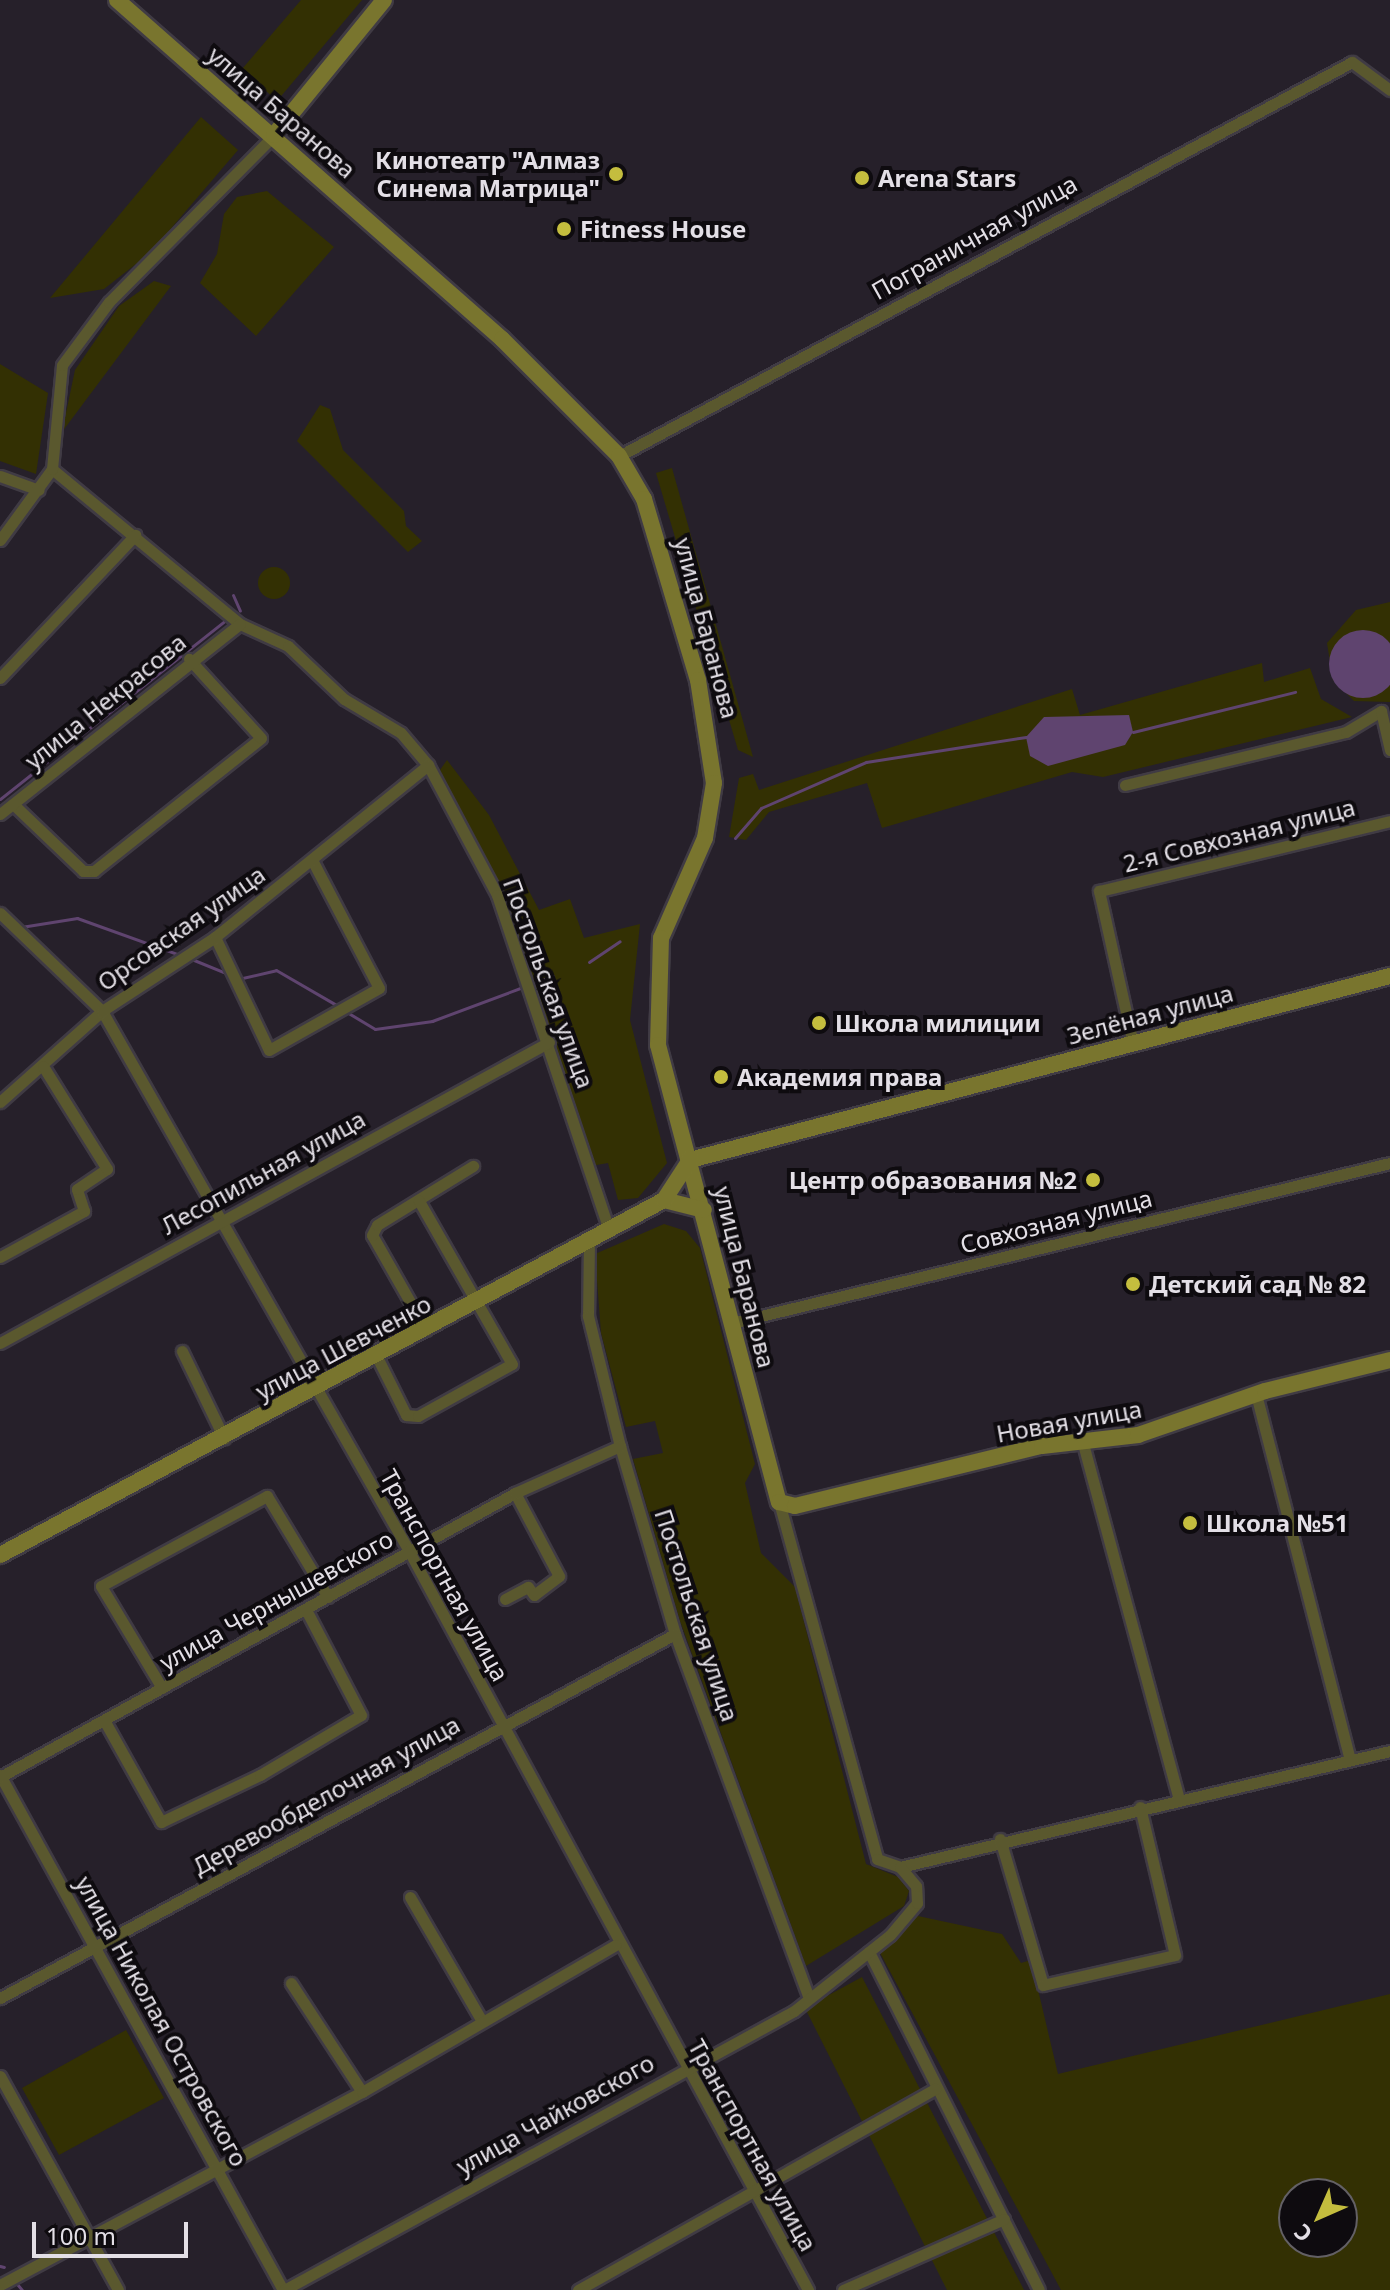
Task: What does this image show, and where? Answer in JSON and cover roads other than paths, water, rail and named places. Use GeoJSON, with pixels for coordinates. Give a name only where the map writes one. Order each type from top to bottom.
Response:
{"type":"FeatureCollection","features":[{"type":"Feature","properties":{"kind":"main road","name":"улица Баранова"},"geometry":{"type":"LineString","coordinates":[[117,0],[274,135],[502,339],[619,456],[659,538],[713,746],[705,838],[661,938],[655,988],[658,1045],[779,1502]]}},
{"type":"Feature","properties":{"kind":"main road"},"geometry":{"type":"LineString","coordinates":[[274,135],[384,0]]}},
{"type":"Feature","properties":{"kind":"main road","name":"Зелёная улица"},"geometry":{"type":"LineString","coordinates":[[690,1160],[1390,976]]}},
{"type":"Feature","properties":{"kind":"main road"},"geometry":{"type":"LineString","coordinates":[[690,1160],[664,1200],[704,1210]]}},
{"type":"Feature","properties":{"kind":"main road","name":"улица Шевченко"},"geometry":{"type":"LineString","coordinates":[[0,1555],[377,1357],[608,1227],[664,1200]]}},
{"type":"Feature","properties":{"kind":"main road","name":"Новая улица"},"geometry":{"type":"LineString","coordinates":[[779,1502],[795,1506],[1082,1440],[1204,1417],[1256,1394],[1390,1360]]}},
{"type":"Feature","properties":{"kind":"street","name":"Пограничная улица"},"geometry":{"type":"LineString","coordinates":[[619,456],[1352,62],[1390,90]]}},
{"type":"Feature","properties":{"kind":"street"},"geometry":{"type":"LineString","coordinates":[[0,540],[52,469],[62,365],[109,302],[274,135]]}},
{"type":"Feature","properties":{"kind":"street","name":"Постольская улица"},"geometry":{"type":"LineString","coordinates":[[52,469],[240,624],[288,646],[344,699],[401,733],[428,765],[497,895],[549,1042],[608,1227]]}},
{"type":"Feature","properties":{"kind":"street"},"geometry":{"type":"LineString","coordinates":[[0,476],[39,490]]}},
{"type":"Feature","properties":{"kind":"street"},"geometry":{"type":"LineString","coordinates":[[0,678],[135,535]]}},
{"type":"Feature","properties":{"kind":"street","name":"улица Некрасова"},"geometry":{"type":"LineString","coordinates":[[0,814],[189,659],[240,624]]}},
{"type":"Feature","properties":{"kind":"street"},"geometry":{"type":"LineString","coordinates":[[13,804],[83,871],[94,871],[261,738],[189,659]]}},
{"type":"Feature","properties":{"kind":"street"},"geometry":{"type":"LineString","coordinates":[[1125,785],[1346,732],[1381,711],[1390,750]]}},
{"type":"Feature","properties":{"kind":"street","name":"Орсовская улица"},"geometry":{"type":"LineString","coordinates":[[0,1102],[102,1011],[215,937],[428,765]]}},
{"type":"Feature","properties":{"kind":"street","name":"2-я Совхозная улица"},"geometry":{"type":"LineString","coordinates":[[1133,1044],[1099,891],[1390,821]]}},
{"type":"Feature","properties":{"kind":"street"},"geometry":{"type":"LineString","coordinates":[[215,937],[269,1050],[379,988],[312,860]]}},
{"type":"Feature","properties":{"kind":"street","name":"Транспортная улица"},"geometry":{"type":"LineString","coordinates":[[0,913],[102,1011],[409,1551],[616,1945],[808,2290]]}},
{"type":"Feature","properties":{"kind":"street","name":"Лесопильная улица"},"geometry":{"type":"LineString","coordinates":[[0,1343],[549,1042]]}},
{"type":"Feature","properties":{"kind":"street"},"geometry":{"type":"LineString","coordinates":[[0,1257],[84,1211],[77,1189],[107,1169],[43,1066]]}},
{"type":"Feature","properties":{"kind":"street","name":"Совхозная улица"},"geometry":{"type":"LineString","coordinates":[[732,1323],[1390,1163]]}},
{"type":"Feature","properties":{"kind":"street"},"geometry":{"type":"LineString","coordinates":[[426,1330],[372,1235],[473,1166]]}},
{"type":"Feature","properties":{"kind":"street"},"geometry":{"type":"LineString","coordinates":[[377,1357],[406,1415],[505,1374],[512,1364],[479,1301],[419,1201]]}},
{"type":"Feature","properties":{"kind":"street","name":"Постольская улица"},"geometry":{"type":"LineString","coordinates":[[589,1239],[588,1316],[620,1446],[675,1634],[808,1995]]}},
{"type":"Feature","properties":{"kind":"street"},"geometry":{"type":"LineString","coordinates":[[182,1351],[224,1438]]}},
{"type":"Feature","properties":{"kind":"street"},"geometry":{"type":"LineString","coordinates":[[1256,1394],[1350,1760]]}},
{"type":"Feature","properties":{"kind":"street"},"geometry":{"type":"LineString","coordinates":[[1082,1440],[1179,1799]]}},
{"type":"Feature","properties":{"kind":"street","name":"улица Чернышевского"},"geometry":{"type":"LineString","coordinates":[[0,1776],[515,1493],[620,1446]]}},
{"type":"Feature","properties":{"kind":"street"},"geometry":{"type":"LineString","coordinates":[[505,1599],[528,1587],[534,1595],[559,1576],[515,1493]]}},
{"type":"Feature","properties":{"kind":"street"},"geometry":{"type":"LineString","coordinates":[[162,1688],[101,1586],[267,1496],[328,1597]]}},
{"type":"Feature","properties":{"kind":"street"},"geometry":{"type":"LineString","coordinates":[[779,1502],[877,1859],[900,1867],[1000,1839],[1390,1751]]}},
{"type":"Feature","properties":{"kind":"street"},"geometry":{"type":"LineString","coordinates":[[104,1720],[161,1822],[260,1775],[361,1715],[306,1610]]}},
{"type":"Feature","properties":{"kind":"street","name":"Деревообделочная улица"},"geometry":{"type":"LineString","coordinates":[[0,1998],[502,1724],[675,1634]]}},
{"type":"Feature","properties":{"kind":"street","name":"улица Николая Островского"},"geometry":{"type":"LineString","coordinates":[[0,1776],[284,2290]]}},
{"type":"Feature","properties":{"kind":"street"},"geometry":{"type":"LineString","coordinates":[[1000,1839],[1043,1985],[1175,1955],[1140,1807]]}},
{"type":"Feature","properties":{"kind":"street","name":"улица Чайковского"},"geometry":{"type":"LineString","coordinates":[[284,2290],[686,2066],[794,2011],[808,1995],[869,1952],[917,1903],[916,1886],[900,1867]]}},
{"type":"Feature","properties":{"kind":"street"},"geometry":{"type":"LineString","coordinates":[[410,1897],[482,2021]]}},
{"type":"Feature","properties":{"kind":"street"},"geometry":{"type":"LineString","coordinates":[[0,2285],[216,2167],[362,2092],[616,1945]]}},
{"type":"Feature","properties":{"kind":"street"},"geometry":{"type":"LineString","coordinates":[[869,1952],[935,2089],[1039,2290]]}},
{"type":"Feature","properties":{"kind":"street"},"geometry":{"type":"LineString","coordinates":[[291,1983],[362,2092]]}},
{"type":"Feature","properties":{"kind":"street"},"geometry":{"type":"LineString","coordinates":[[0,2076],[118,2290]]}},
{"type":"Feature","properties":{"kind":"street"},"geometry":{"type":"LineString","coordinates":[[578,2290],[935,2089]]}},
{"type":"Feature","properties":{"kind":"street"},"geometry":{"type":"LineString","coordinates":[[843,2290],[1004,2219]]}},
{"type":"Feature","properties":{"kind":"waterway"},"geometry":{"type":"LineString","coordinates":[[233,595],[240,611]]}},
{"type":"Feature","properties":{"kind":"waterway"},"geometry":{"type":"LineString","coordinates":[[0,799],[227,619]]}},
{"type":"Feature","properties":{"kind":"waterway"},"geometry":{"type":"LineString","coordinates":[[1133,732],[1295,692]]}},
{"type":"Feature","properties":{"kind":"waterway"},"geometry":{"type":"LineString","coordinates":[[735,838],[761,808],[866,762],[1026,737]]}},
{"type":"Feature","properties":{"kind":"waterway"},"geometry":{"type":"LineString","coordinates":[[21,927],[77,918],[180,955]]}},
{"type":"Feature","properties":{"kind":"waterway"},"geometry":{"type":"LineString","coordinates":[[589,962],[620,941]]}},
{"type":"Feature","properties":{"kind":"waterway"},"geometry":{"type":"LineString","coordinates":[[189,958],[228,974]]}},
{"type":"Feature","properties":{"kind":"waterway"},"geometry":{"type":"LineString","coordinates":[[238,979],[276,970],[338,1006]]}},
{"type":"Feature","properties":{"kind":"waterway"},"geometry":{"type":"LineString","coordinates":[[533,983],[553,976]]}},
{"type":"Feature","properties":{"kind":"waterway"},"geometry":{"type":"LineString","coordinates":[[345,1011],[375,1029],[432,1021],[523,987]]}},
{"type":"Feature","properties":{"kind":"waterway"},"geometry":{"type":"LineString","coordinates":[[0,2266],[4,2267]]}},
{"type":"Feature","properties":{"kind":"waterway"},"geometry":{"type":"LineString","coordinates":[[17,2284],[22,2290]]}},
{"type":"Feature","properties":{"kind":"place","name":"Кинотеатр \"Алмаз Синема Матрица\""},"geometry":{"type":"Point","coordinates":[616,174]}},
{"type":"Feature","properties":{"kind":"place","name":"Arena Stars"},"geometry":{"type":"Point","coordinates":[862,178]}},
{"type":"Feature","properties":{"kind":"place","name":"Fitness House"},"geometry":{"type":"Point","coordinates":[564,229]}},
{"type":"Feature","properties":{"kind":"place","name":"Школа милиции"},"geometry":{"type":"Point","coordinates":[819,1023]}},
{"type":"Feature","properties":{"kind":"place","name":"Академия права"},"geometry":{"type":"Point","coordinates":[721,1077]}},
{"type":"Feature","properties":{"kind":"place","name":"Центр образования №2"},"geometry":{"type":"Point","coordinates":[1093,1180]}},
{"type":"Feature","properties":{"kind":"place","name":"Детский сад № 82"},"geometry":{"type":"Point","coordinates":[1133,1284]}},
{"type":"Feature","properties":{"kind":"place","name":"Школа №51"},"geometry":{"type":"Point","coordinates":[1190,1523]}}]}
